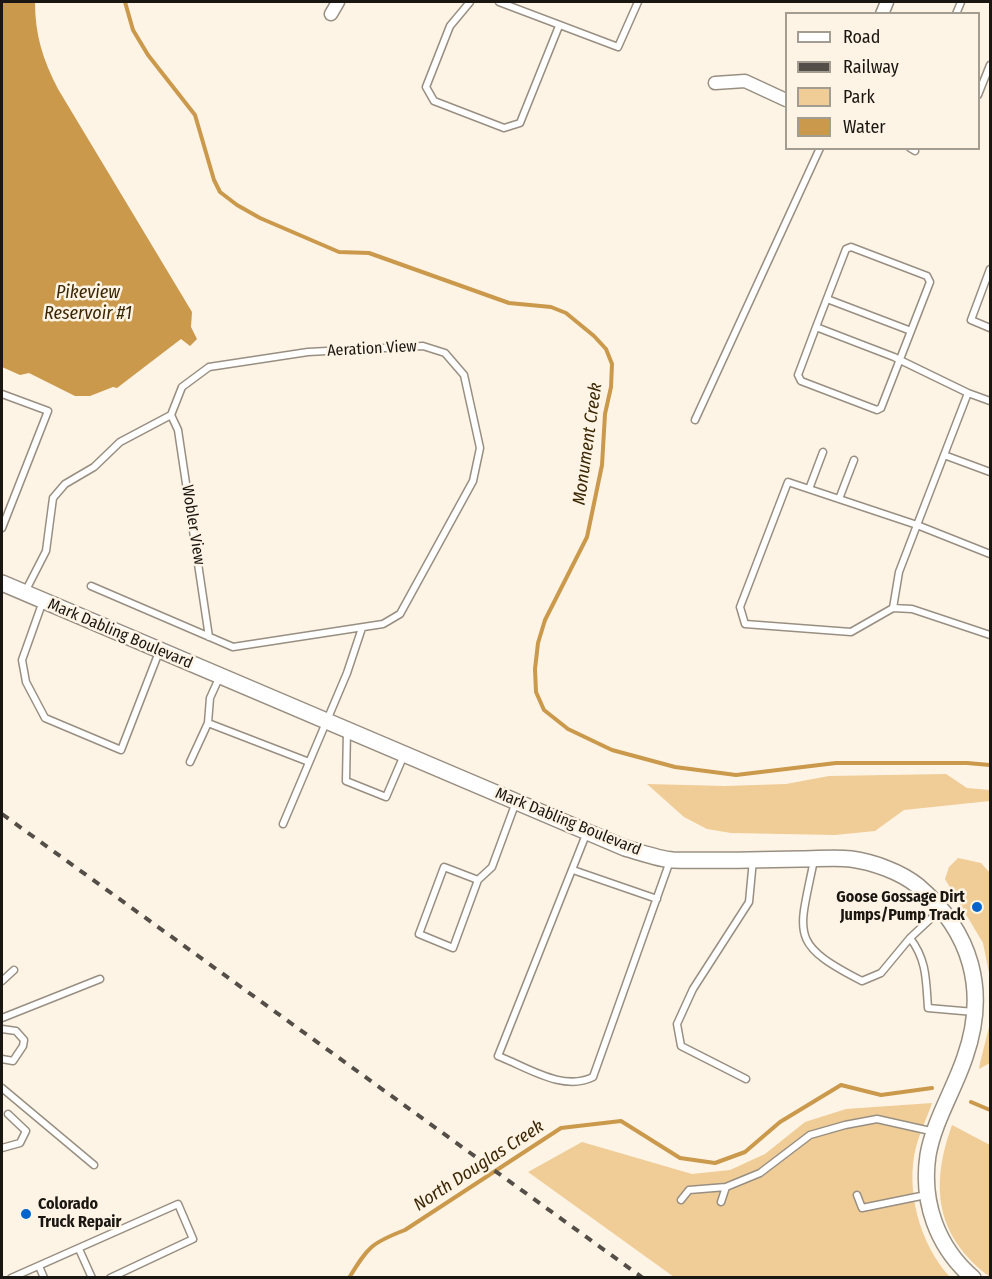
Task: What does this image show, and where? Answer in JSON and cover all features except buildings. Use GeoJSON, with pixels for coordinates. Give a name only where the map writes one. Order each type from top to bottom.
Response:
{"type":"FeatureCollection","features":[{"type":"Feature","properties":{"kind":"street"},"geometry":{"type":"LineString","coordinates":[[331,14],[338,2]]}},
{"type":"Feature","properties":{"kind":"street"},"geometry":{"type":"LineString","coordinates":[[715,83],[745,81],[785,100]]}},
{"type":"Feature","properties":{"kind":"street","name":"Mark Dabling Boulevard"},"geometry":{"type":"LineString","coordinates":[[2,583],[625,848],[670,860],[852,859],[888,869],[916,884],[942,908],[971,962],[976,993],[975,1012],[965,1056],[928,1155],[926,1196],[932,1219],[953,1257],[973,1278]]}},
{"type":"Feature","properties":{"kind":"lane"},"geometry":{"type":"LineString","coordinates":[[470,2],[450,26],[426,87],[434,101],[504,128],[520,123],[559,26]]}},
{"type":"Feature","properties":{"kind":"lane"},"geometry":{"type":"LineString","coordinates":[[499,2],[618,47],[638,2]]}},
{"type":"Feature","properties":{"kind":"lane"},"geometry":{"type":"LineString","coordinates":[[980,90],[990,65]]}},
{"type":"Feature","properties":{"kind":"lane"},"geometry":{"type":"LineString","coordinates":[[694,420],[819,150]]}},
{"type":"Feature","properties":{"kind":"lane"},"geometry":{"type":"LineString","coordinates":[[851,247],[927,276],[930,282],[881,408],[877,410],[801,381],[798,375],[816,327],[846,249],[851,247]]}},
{"type":"Feature","properties":{"kind":"lane"},"geometry":{"type":"LineString","coordinates":[[990,269],[971,320],[990,328]]}},
{"type":"Feature","properties":{"kind":"lane"},"geometry":{"type":"LineString","coordinates":[[827,299],[911,331]]}},
{"type":"Feature","properties":{"kind":"lane"},"geometry":{"type":"LineString","coordinates":[[816,327],[900,360],[968,393],[990,401]]}},
{"type":"Feature","properties":{"kind":"lane","name":"Aeration View"},"geometry":{"type":"LineString","coordinates":[[91,586],[233,647],[384,624],[400,615],[473,481],[480,448],[465,375],[445,353],[423,346],[308,352],[209,367],[182,387],[171,415]]}},
{"type":"Feature","properties":{"kind":"lane"},"geometry":{"type":"LineString","coordinates":[[893,608],[899,572],[968,393]]}},
{"type":"Feature","properties":{"kind":"lane"},"geometry":{"type":"LineString","coordinates":[[2,394],[48,411],[2,528]]}},
{"type":"Feature","properties":{"kind":"lane"},"geometry":{"type":"LineString","coordinates":[[25,593],[46,551],[53,498],[65,484],[94,467],[120,442],[171,415]]}},
{"type":"Feature","properties":{"kind":"lane","name":"Wobler View"},"geometry":{"type":"LineString","coordinates":[[171,415],[178,430],[210,637]]}},
{"type":"Feature","properties":{"kind":"lane"},"geometry":{"type":"LineString","coordinates":[[809,489],[823,452]]}},
{"type":"Feature","properties":{"kind":"lane"},"geometry":{"type":"LineString","coordinates":[[944,455],[990,472]]}},
{"type":"Feature","properties":{"kind":"lane"},"geometry":{"type":"LineString","coordinates":[[839,499],[854,460]]}},
{"type":"Feature","properties":{"kind":"lane"},"geometry":{"type":"LineString","coordinates":[[990,554],[917,525],[788,482],[740,607],[746,624],[851,632],[893,608],[912,609],[990,635]]}},
{"type":"Feature","properties":{"kind":"lane"},"geometry":{"type":"LineString","coordinates":[[44,601],[22,660],[31,691],[45,718],[121,750],[160,650]]}},
{"type":"Feature","properties":{"kind":"lane"},"geometry":{"type":"LineString","coordinates":[[283,824],[362,628]]}},
{"type":"Feature","properties":{"kind":"lane"},"geometry":{"type":"LineString","coordinates":[[190,762],[208,723],[210,699],[220,676]]}},
{"type":"Feature","properties":{"kind":"lane"},"geometry":{"type":"LineString","coordinates":[[208,723],[309,762]]}},
{"type":"Feature","properties":{"kind":"lane"},"geometry":{"type":"LineString","coordinates":[[347,730],[346,781],[386,797],[404,754]]}},
{"type":"Feature","properties":{"kind":"lane"},"geometry":{"type":"LineString","coordinates":[[478,880],[444,867],[419,934],[453,948],[478,880],[492,867],[516,801]]}},
{"type":"Feature","properties":{"kind":"lane"},"geometry":{"type":"LineString","coordinates":[[588,832],[498,1056],[564,1083],[581,1083],[593,1077],[670,860]]}},
{"type":"Feature","properties":{"kind":"lane"},"geometry":{"type":"LineString","coordinates":[[814,859],[801,925],[809,946],[835,967],[862,981],[881,973],[910,938],[942,908]]}},
{"type":"Feature","properties":{"kind":"lane"},"geometry":{"type":"LineString","coordinates":[[746,1079],[681,1046],[677,1024],[693,989],[749,902],[753,860]]}},
{"type":"Feature","properties":{"kind":"lane"},"geometry":{"type":"LineString","coordinates":[[573,870],[657,899]]}},
{"type":"Feature","properties":{"kind":"lane"},"geometry":{"type":"LineString","coordinates":[[910,938],[921,951],[926,968],[928,1008],[975,1012]]}},
{"type":"Feature","properties":{"kind":"lane"},"geometry":{"type":"LineString","coordinates":[[2,981],[14,970]]}},
{"type":"Feature","properties":{"kind":"lane"},"geometry":{"type":"LineString","coordinates":[[2,1018],[100,979]]}},
{"type":"Feature","properties":{"kind":"lane"},"geometry":{"type":"LineString","coordinates":[[2,1029],[16,1031],[24,1040],[23,1046],[13,1061],[2,1059]]}},
{"type":"Feature","properties":{"kind":"lane"},"geometry":{"type":"LineString","coordinates":[[2,1088],[94,1166]]}},
{"type":"Feature","properties":{"kind":"lane"},"geometry":{"type":"LineString","coordinates":[[2,1148],[20,1143],[26,1131],[8,1114]]}},
{"type":"Feature","properties":{"kind":"lane"},"geometry":{"type":"LineString","coordinates":[[681,1200],[689,1190],[726,1187],[760,1173],[810,1135],[827,1130],[878,1119],[935,1132]]}},
{"type":"Feature","properties":{"kind":"lane"},"geometry":{"type":"LineString","coordinates":[[721,1202],[726,1187]]}},
{"type":"Feature","properties":{"kind":"lane"},"geometry":{"type":"LineString","coordinates":[[857,1195],[862,1208],[926,1196]]}},
{"type":"Feature","properties":{"kind":"lane"},"geometry":{"type":"LineString","coordinates":[[11,1278],[178,1204],[193,1239],[110,1278]]}},
{"type":"Feature","properties":{"kind":"lane"},"geometry":{"type":"LineString","coordinates":[[79,1249],[92,1278]]}},
{"type":"Feature","properties":{"kind":"lane"},"geometry":{"type":"LineString","coordinates":[[39,1266],[44,1278]]}},
{"type":"Feature","properties":{"kind":"green space"},"geometry":{"type":"Polygon","coordinates":[[[946,774],[967,788],[990,790],[990,801],[904,810],[875,831],[835,835],[731,833],[707,829],[684,817],[647,784],[725,786],[786,784],[829,776],[946,774]]]}},
{"type":"Feature","properties":{"kind":"green space","name":"Goose Gossage Dirt Jumps/Pump Track"},"geometry":{"type":"Polygon","coordinates":[[[958,858],[981,863],[990,873],[990,978],[983,943],[945,879],[949,867],[958,858]]]}},
{"type":"Feature","properties":{"kind":"green space"},"geometry":{"type":"Polygon","coordinates":[[[990,1023],[990,1063],[979,1069],[980,1063],[990,1023]]]}},
{"type":"Feature","properties":{"kind":"green space"},"geometry":{"type":"Polygon","coordinates":[[[932,1103],[916,1147],[912,1181],[923,1233],[939,1264],[950,1277],[674,1277],[528,1172],[582,1142],[692,1174],[730,1170],[765,1154],[805,1122],[846,1109],[932,1103]]]}},
{"type":"Feature","properties":{"kind":"green space"},"geometry":{"type":"Polygon","coordinates":[[[952,1125],[990,1145],[990,1277],[958,1245],[948,1227],[942,1208],[941,1169],[952,1125]]]}},
{"type":"Feature","properties":{"kind":"water","name":"Pikeview Reservoir #1"},"geometry":{"type":"Polygon","coordinates":[[[2,2],[35,2],[36,25],[41,47],[58,89],[192,312],[191,327],[197,339],[190,346],[181,339],[117,388],[113,387],[90,396],[75,396],[29,373],[20,375],[2,367],[2,2]]]}},
{"type":"Feature","properties":{"kind":"waterway","name":"Monument Creek"},"geometry":{"type":"LineString","coordinates":[[125,2],[133,30],[148,55],[195,115],[214,180],[220,192],[237,205],[260,218],[339,252],[369,253],[509,303],[551,307],[566,313],[606,349],[612,364],[611,387],[605,414],[602,465],[587,537],[545,620],[538,643],[535,669],[536,692],[544,710],[568,729],[612,750],[675,767],[736,775],[836,763],[990,765]]}},
{"type":"Feature","properties":{"kind":"waterway","name":"North Douglas Creek"},"geometry":{"type":"LineString","coordinates":[[349,1278],[371,1247],[405,1230],[561,1128],[621,1121],[680,1158],[715,1163],[745,1152],[780,1122],[841,1085],[881,1095],[932,1088]]}},
{"type":"Feature","properties":{"kind":"waterway"},"geometry":{"type":"LineString","coordinates":[[971,1102],[990,1110]]}},
{"type":"Feature","properties":{"kind":"railway"},"geometry":{"type":"LineString","coordinates":[[2,814],[643,1278]]}},
{"type":"Feature","properties":{"kind":"place","name":"Goose Gossage Dirt Jumps/Pump Track"},"geometry":{"type":"Point","coordinates":[977,907]}},
{"type":"Feature","properties":{"kind":"place","name":"Colorado Truck Repair"},"geometry":{"type":"Point","coordinates":[26,1214]}}]}
